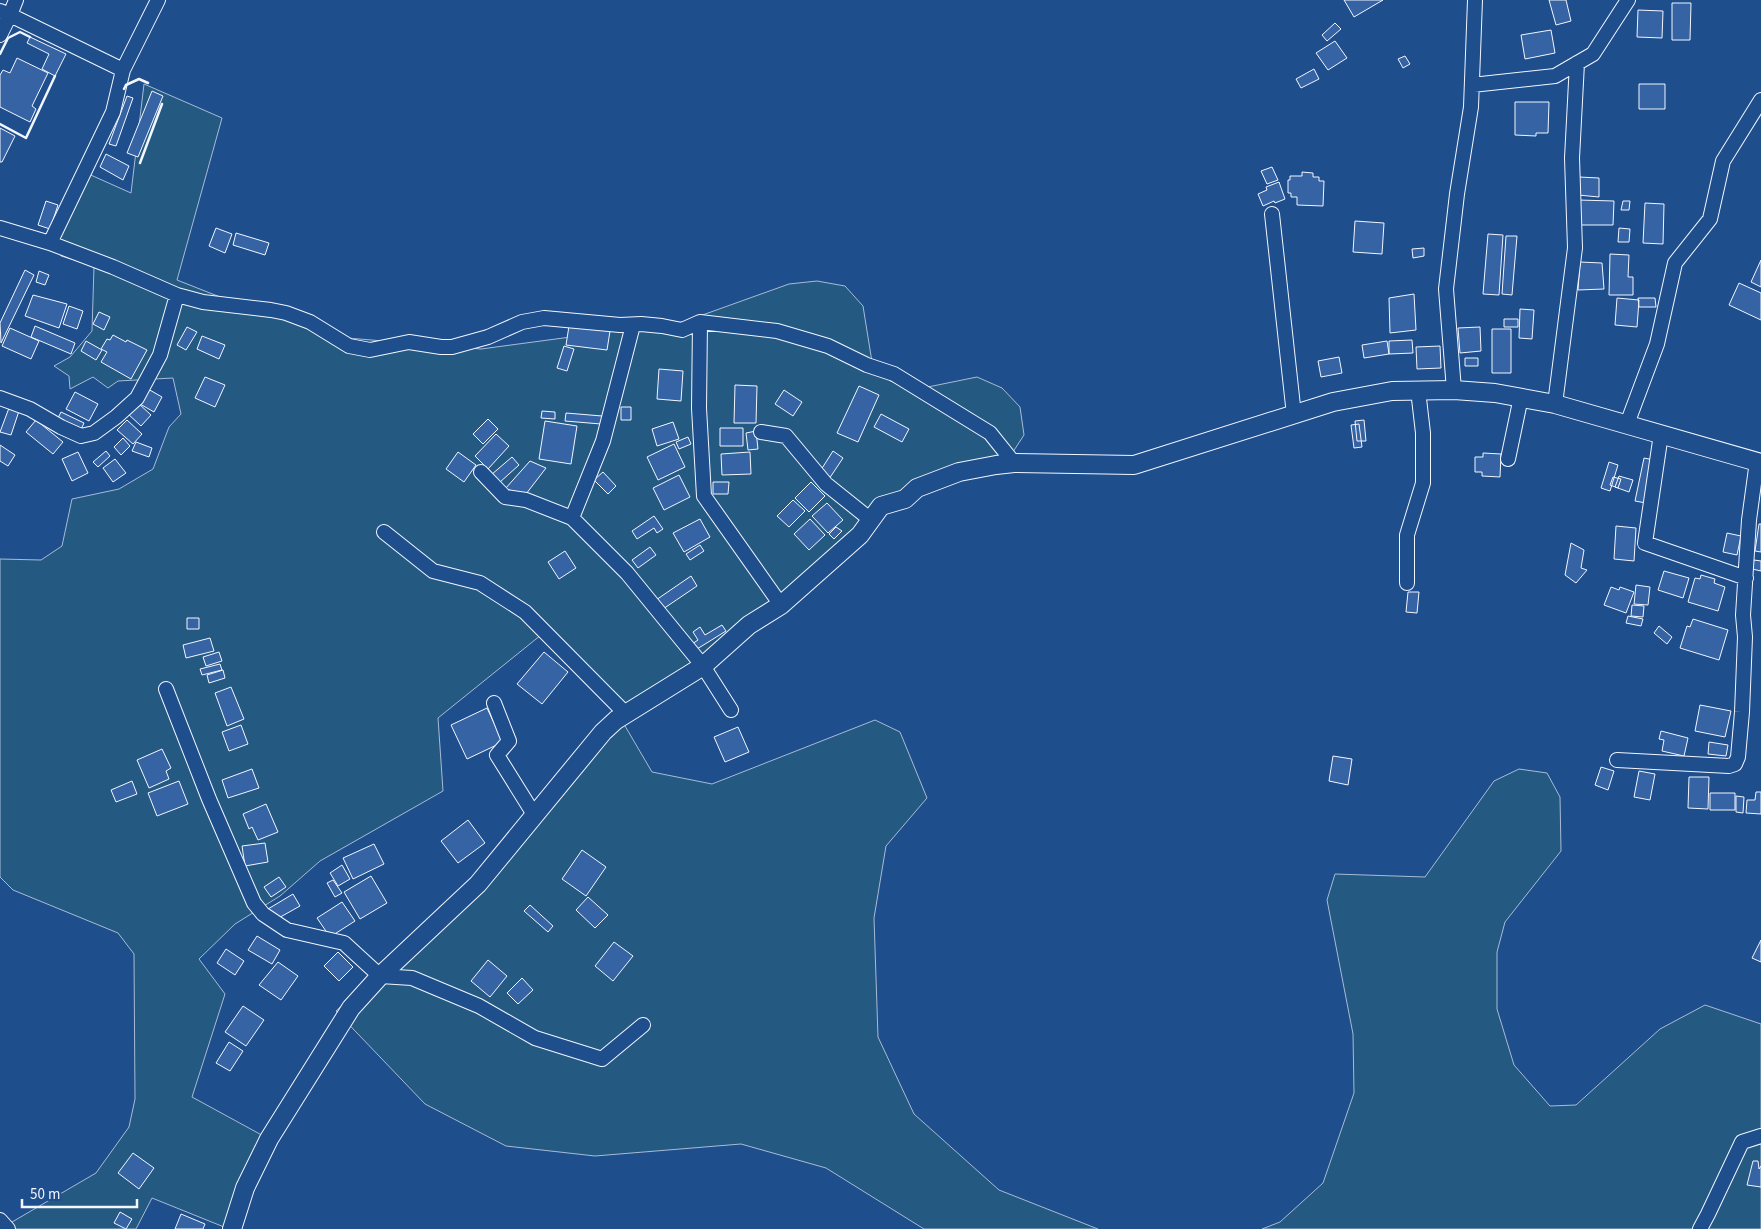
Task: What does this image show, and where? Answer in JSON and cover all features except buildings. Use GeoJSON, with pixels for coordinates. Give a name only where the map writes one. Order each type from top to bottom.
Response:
{"type":"FeatureCollection","features":[{"type":"Feature","properties":{"kind":"street"},"geometry":{"type":"LineString","coordinates":[[0,35],[5,13],[16,0]]}},
{"type":"Feature","properties":{"kind":"street"},"geometry":{"type":"LineString","coordinates":[[50,243],[113,112],[123,70],[158,0]]}},
{"type":"Feature","properties":{"kind":"street"},"geometry":{"type":"LineString","coordinates":[[1454,390],[1446,289],[1456,194],[1471,107],[1475,0]]}},
{"type":"Feature","properties":{"kind":"street"},"geometry":{"type":"LineString","coordinates":[[1472,85],[1555,76],[1592,54],[1628,0]]}},
{"type":"Feature","properties":{"kind":"street"},"geometry":{"type":"LineString","coordinates":[[5,13],[123,70]]}},
{"type":"Feature","properties":{"kind":"street"},"geometry":{"type":"LineString","coordinates":[[1554,404],[1575,248],[1572,158],[1577,63]]}},
{"type":"Feature","properties":{"kind":"street"},"geometry":{"type":"LineString","coordinates":[[1627,424],[1657,344],[1675,262],[1710,219],[1722,161],[1761,100]]}},
{"type":"Feature","properties":{"kind":"street"},"geometry":{"type":"LineString","coordinates":[[1272,214],[1294,415]]}},
{"type":"Feature","properties":{"kind":"street"},"geometry":{"type":"LineString","coordinates":[[0,228],[50,243],[113,267],[177,295],[203,302],[286,313],[310,322],[349,346],[370,350],[409,342],[440,347],[452,346],[488,337],[522,322],[544,318],[598,324],[662,326],[682,330],[700,322],[777,331],[828,346],[867,365],[894,374],[990,433],[1014,463]]}},
{"type":"Feature","properties":{"kind":"street"},"geometry":{"type":"LineString","coordinates":[[0,398],[30,409],[81,436],[94,433],[137,398],[160,356],[177,295]]}},
{"type":"Feature","properties":{"kind":"street"},"geometry":{"type":"LineString","coordinates":[[700,322],[699,408],[704,496],[781,605]]}},
{"type":"Feature","properties":{"kind":"street"},"geometry":{"type":"LineString","coordinates":[[572,518],[603,441],[633,325]]}},
{"type":"Feature","properties":{"kind":"street"},"geometry":{"type":"LineString","coordinates":[[1407,582],[1407,535],[1423,483],[1423,433],[1418,390]]}},
{"type":"Feature","properties":{"kind":"street"},"geometry":{"type":"LineString","coordinates":[[232,1229],[245,1188],[269,1138],[351,1008],[380,976],[478,884],[603,732],[616,720],[703,666],[749,625],[781,605],[860,535],[882,506],[904,499],[917,488],[959,472],[996,464],[1014,463],[1134,464],[1333,402],[1392,392],[1418,390],[1495,392],[1521,397],[1554,404],[1759,462],[1750,520],[1743,615],[1745,637],[1742,712],[1738,757],[1735,764],[1730,766],[1617,760]]}},
{"type":"Feature","properties":{"kind":"street"},"geometry":{"type":"LineString","coordinates":[[1508,459],[1521,397]]}},
{"type":"Feature","properties":{"kind":"street"},"geometry":{"type":"LineString","coordinates":[[761,432],[786,436],[826,484],[871,520]]}},
{"type":"Feature","properties":{"kind":"street"},"geometry":{"type":"LineString","coordinates":[[1661,434],[1645,544],[1746,578]]}},
{"type":"Feature","properties":{"kind":"street"},"geometry":{"type":"LineString","coordinates":[[481,472],[505,498],[526,500],[572,518],[627,573],[703,666],[731,710]]}},
{"type":"Feature","properties":{"kind":"street"},"geometry":{"type":"LineString","coordinates":[[384,532],[433,570],[480,583],[525,612],[626,714]]}},
{"type":"Feature","properties":{"kind":"street"},"geometry":{"type":"LineString","coordinates":[[166,689],[209,799],[254,903],[263,914],[287,930],[344,943],[380,976],[412,978],[479,1006],[535,1038],[602,1059],[643,1025]]}},
{"type":"Feature","properties":{"kind":"street"},"geometry":{"type":"LineString","coordinates":[[494,702],[509,741],[497,755],[535,816]]}},
{"type":"Feature","properties":{"kind":"street"},"geometry":{"type":"LineString","coordinates":[[1700,1229],[1742,1142],[1761,1136]]}},
{"type":"Feature","properties":{"kind":"street"},"geometry":{"type":"LineString","coordinates":[[0,1220],[8,1229]]}},
{"type":"Feature","properties":{"kind":"shaded area"},"geometry":{"type":"Polygon","coordinates":[[[144,84],[222,118],[177,280],[248,308],[335,337],[481,349],[683,322],[789,284],[817,281],[845,286],[863,306],[872,362],[890,381],[918,389],[977,377],[1002,388],[1020,407],[1024,435],[1009,458],[967,473],[910,498],[867,528],[756,630],[618,714],[652,772],[712,784],[875,720],[900,732],[927,798],[886,846],[874,918],[878,1037],[914,1114],[999,1190],[1098,1229],[924,1229],[826,1168],[741,1144],[595,1156],[506,1146],[425,1104],[336,1011],[466,891],[617,714],[541,635],[438,718],[443,791],[320,861],[280,896],[235,924],[199,959],[225,994],[192,1097],[269,1139],[229,1229],[152,1198],[136,1229],[0,1229],[96,1173],[129,1127],[135,1099],[134,954],[118,933],[13,890],[0,877],[0,559],[41,560],[62,546],[72,499],[119,489],[153,469],[169,427],[181,414],[173,378],[118,381],[108,388],[93,377],[70,389],[69,376],[54,366],[70,357],[92,331],[94,266],[61,256],[54,247],[84,172],[131,193],[144,84]]]}},
{"type":"Feature","properties":{"kind":"shaded area"},"geometry":{"type":"Polygon","coordinates":[[[1519,769],[1547,773],[1560,797],[1561,851],[1505,922],[1497,952],[1497,1009],[1514,1065],[1550,1106],[1576,1105],[1660,1029],[1705,1005],[1761,1024],[1761,1229],[1262,1229],[1280,1222],[1323,1183],[1354,1093],[1353,1034],[1327,900],[1335,874],[1425,877],[1494,781],[1519,769]]]}},
{"type":"Feature","properties":{"kind":"wall"},"geometry":{"type":"LineString","coordinates":[[0,54],[8,38],[20,32],[30,37]]}},
{"type":"Feature","properties":{"kind":"wall"},"geometry":{"type":"LineString","coordinates":[[0,124],[26,138],[55,76]]}},
{"type":"Feature","properties":{"kind":"wall"},"geometry":{"type":"LineString","coordinates":[[124,89],[126,85],[139,79],[148,83]]}},
{"type":"Feature","properties":{"kind":"wall"},"geometry":{"type":"LineString","coordinates":[[140,163],[162,104]]}}]}
